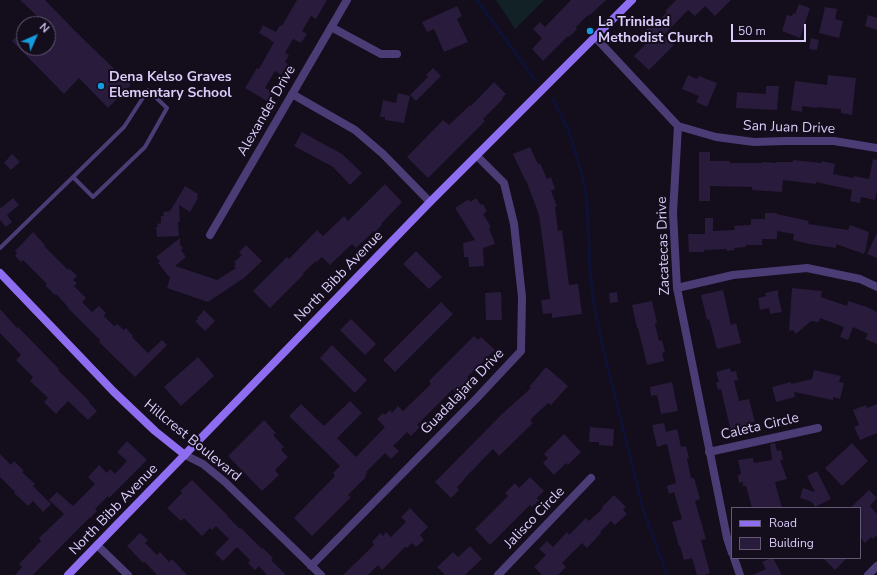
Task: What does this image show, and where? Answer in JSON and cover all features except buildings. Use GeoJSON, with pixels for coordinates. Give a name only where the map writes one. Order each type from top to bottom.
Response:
{"type":"FeatureCollection","features":[{"type":"Feature","properties":{"kind":"main road","name":"North Bibb Avenue"},"geometry":{"type":"LineString","coordinates":[[68,575],[430,202],[632,0]]}},
{"type":"Feature","properties":{"kind":"main road","name":"Hillcrest Boulevard"},"geometry":{"type":"LineString","coordinates":[[0,273],[114,392],[155,432],[185,455]]}},
{"type":"Feature","properties":{"kind":"street","name":"Alexander Drive"},"geometry":{"type":"LineString","coordinates":[[210,235],[347,0]]}},
{"type":"Feature","properties":{"kind":"street"},"geometry":{"type":"LineString","coordinates":[[331,27],[381,54],[396,54]]}},
{"type":"Feature","properties":{"kind":"street"},"geometry":{"type":"LineString","coordinates":[[595,37],[678,126]]}},
{"type":"Feature","properties":{"kind":"street"},"geometry":{"type":"LineString","coordinates":[[292,94],[355,130],[383,154],[430,202]]}},
{"type":"Feature","properties":{"kind":"street","name":"San Juan Drive"},"geometry":{"type":"LineString","coordinates":[[678,126],[716,137],[754,142],[834,141],[877,148]]}},
{"type":"Feature","properties":{"kind":"street","name":"Zacatecas Drive"},"geometry":{"type":"LineString","coordinates":[[678,126],[674,214],[677,288],[726,538],[731,550]]}},
{"type":"Feature","properties":{"kind":"street","name":"Guadalajara Drive"},"geometry":{"type":"LineString","coordinates":[[311,566],[476,400],[521,351],[522,297],[514,224],[504,183],[477,156]]}},
{"type":"Feature","properties":{"kind":"street"},"geometry":{"type":"LineString","coordinates":[[677,288],[733,275],[808,268],[860,279],[877,287]]}},
{"type":"Feature","properties":{"kind":"street","name":"Caleta Circle"},"geometry":{"type":"LineString","coordinates":[[709,452],[818,428]]}},
{"type":"Feature","properties":{"kind":"street","name":"Hillcrest Boulevard"},"geometry":{"type":"LineString","coordinates":[[185,455],[203,464],[225,482],[321,575]]}},
{"type":"Feature","properties":{"kind":"street","name":"Jalisco Circle"},"geometry":{"type":"LineString","coordinates":[[498,575],[591,478]]}},
{"type":"Feature","properties":{"kind":"street"},"geometry":{"type":"LineString","coordinates":[[97,545],[128,575]]}},
{"type":"Feature","properties":{"kind":"street"},"geometry":{"type":"LineString","coordinates":[[734,559],[740,575]]}},
{"type":"Feature","properties":{"kind":"street"},"geometry":{"type":"LineString","coordinates":[[868,575],[877,566]]}},
{"type":"Feature","properties":{"kind":"lane"},"geometry":{"type":"LineString","coordinates":[[0,248],[73,176],[124,127],[148,90],[167,108],[145,147],[94,197],[73,176]]}},
{"type":"Feature","properties":{"kind":"shaded area"},"geometry":{"type":"Polygon","coordinates":[[[496,0],[544,0],[515,29],[496,0]]]}},
{"type":"Feature","properties":{"kind":"waterway"},"geometry":{"type":"LineString","coordinates":[[477,0],[535,80]]}},
{"type":"Feature","properties":{"kind":"waterway"},"geometry":{"type":"LineString","coordinates":[[553,99],[569,132],[582,174],[587,201],[593,298],[603,349],[643,509],[667,575]]}},
{"type":"Feature","properties":{"kind":"place","name":"La Trinidad Methodist Church"},"geometry":{"type":"Point","coordinates":[590,31]}},
{"type":"Feature","properties":{"kind":"place","name":"Dena Kelso Graves Elementary School"},"geometry":{"type":"Point","coordinates":[101,86]}}]}
